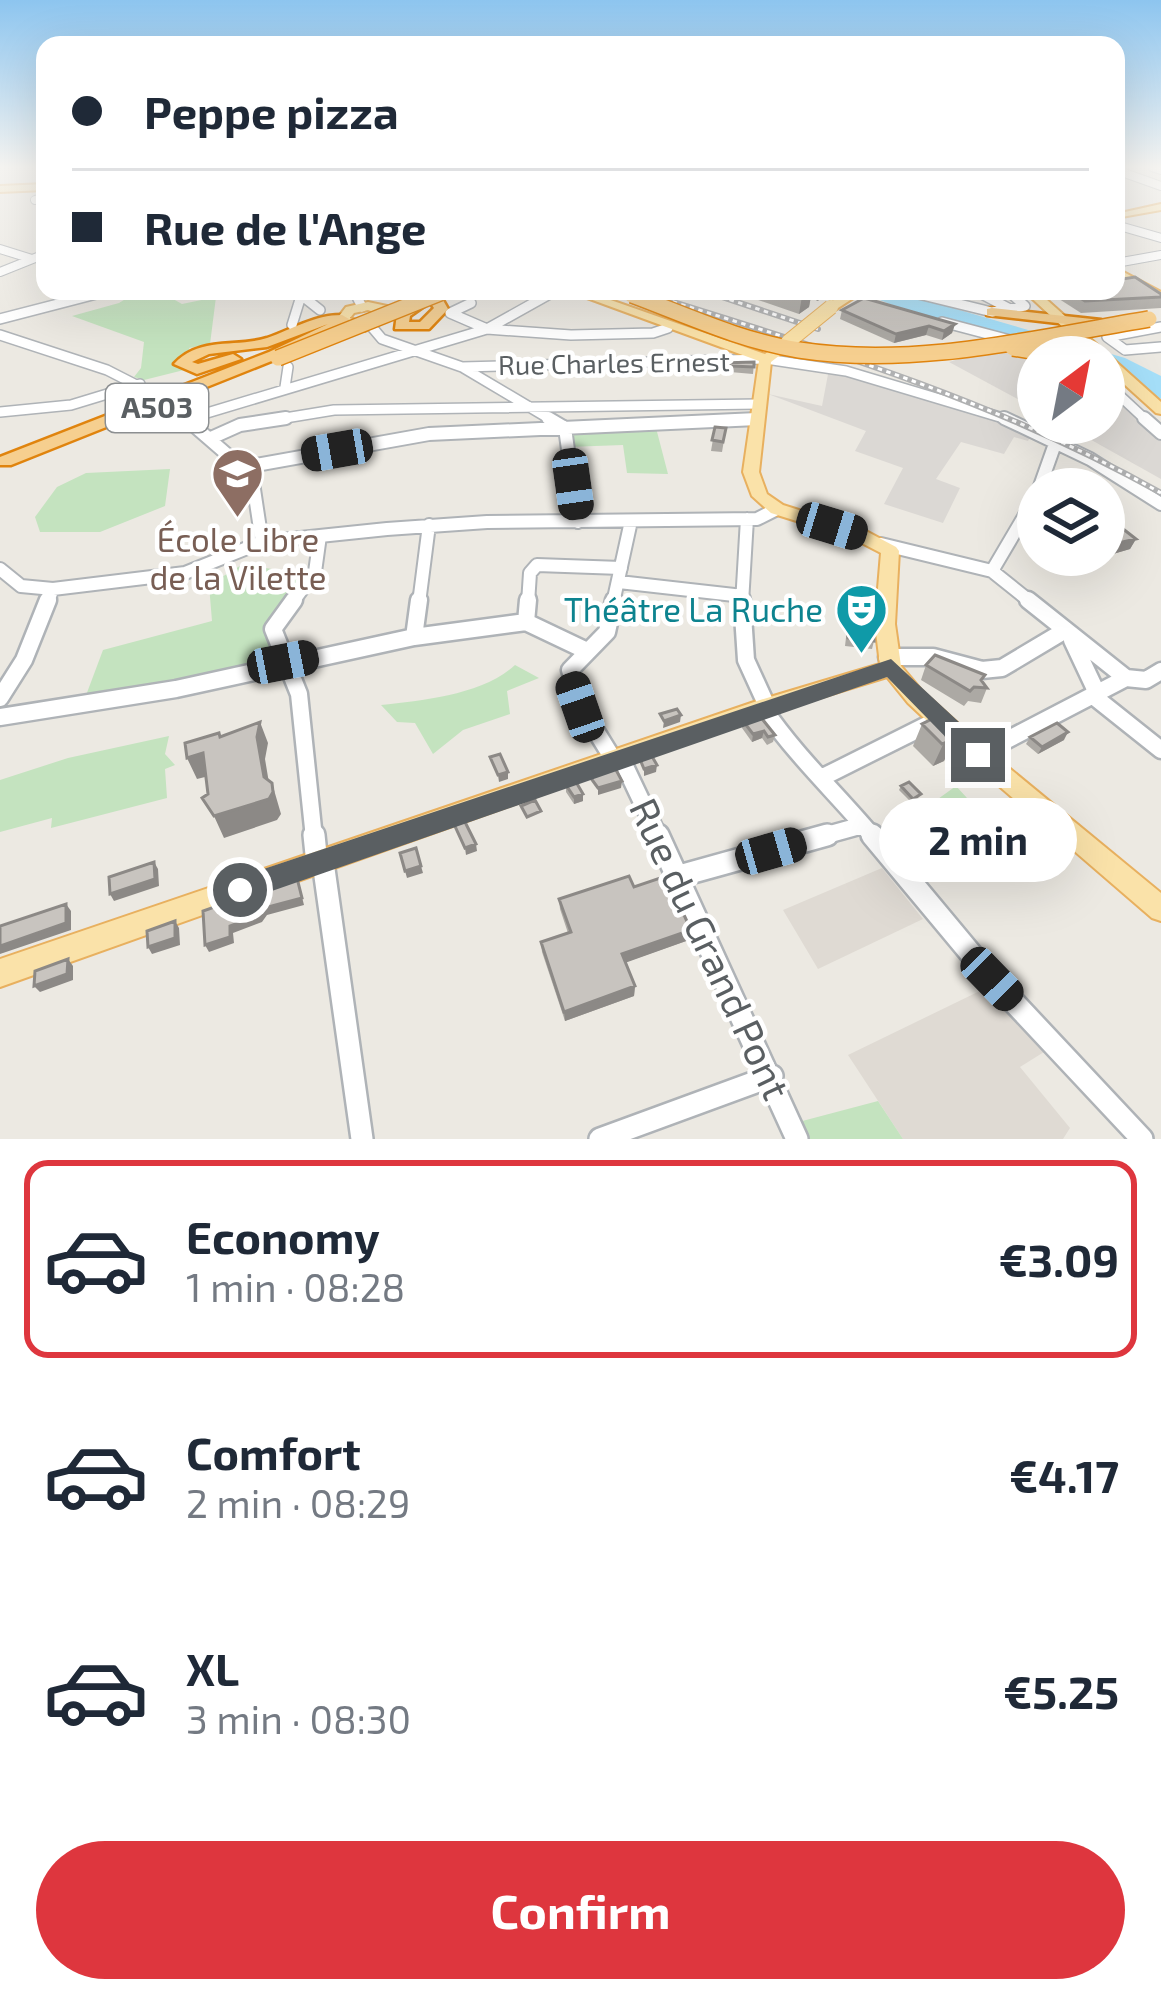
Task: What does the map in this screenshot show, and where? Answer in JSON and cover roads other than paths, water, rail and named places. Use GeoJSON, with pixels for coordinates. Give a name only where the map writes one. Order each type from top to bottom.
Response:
{"type":"FeatureCollection","features":[{"type":"Feature","properties":{"kind":"highway","name":"A503"},"geometry":{"type":"LineString","coordinates":[[1,466],[251,369],[308,335],[405,300]]}},
{"type":"Feature","properties":{"kind":"highway","name":"A503"},"geometry":{"type":"LineString","coordinates":[[68,441],[408,300]]}},
{"type":"Feature","properties":{"kind":"highway"},"geometry":{"type":"LineString","coordinates":[[388,313],[403,327],[421,327],[441,309],[436,300]]}},
{"type":"Feature","properties":{"kind":"highway"},"geometry":{"type":"LineString","coordinates":[[647,300],[825,360],[911,359],[1017,348]]}},
{"type":"Feature","properties":{"kind":"highway"},"geometry":{"type":"LineString","coordinates":[[992,313],[1078,336]]}},
{"type":"Feature","properties":{"kind":"highway"},"geometry":{"type":"LineString","coordinates":[[274,357],[196,369],[182,364],[195,353],[298,333],[320,319],[353,323]]}},
{"type":"Feature","properties":{"kind":"highway"},"geometry":{"type":"LineString","coordinates":[[251,369],[271,366],[353,323]]}},
{"type":"Feature","properties":{"kind":"highway"},"geometry":{"type":"LineString","coordinates":[[1,466],[353,323]]}},
{"type":"Feature","properties":{"kind":"highway"},"geometry":{"type":"LineString","coordinates":[[1095,336],[1160,323]]}},
{"type":"Feature","properties":{"kind":"highway"},"geometry":{"type":"LineString","coordinates":[[1095,336],[1160,323]]}},
{"type":"Feature","properties":{"kind":"highway"},"geometry":{"type":"LineString","coordinates":[[825,360],[1017,344]]}},
{"type":"Feature","properties":{"kind":"main road"},"geometry":{"type":"LineString","coordinates":[[1125,273],[1161,297]]}},
{"type":"Feature","properties":{"kind":"main road"},"geometry":{"type":"LineString","coordinates":[[353,323],[362,307],[388,313],[412,300]]}},
{"type":"Feature","properties":{"kind":"main road"},"geometry":{"type":"LineString","coordinates":[[597,300],[748,354],[777,349],[843,300]]}},
{"type":"Feature","properties":{"kind":"main road"},"geometry":{"type":"LineString","coordinates":[[1041,300],[1083,336]]}},
{"type":"Feature","properties":{"kind":"main road"},"geometry":{"type":"LineString","coordinates":[[353,323],[387,319],[388,313]]}},
{"type":"Feature","properties":{"kind":"main road"},"geometry":{"type":"LineString","coordinates":[[777,349],[758,411],[752,482],[777,509],[880,544],[890,557],[889,662],[978,755],[1161,909]]}},
{"type":"Feature","properties":{"kind":"main road"},"geometry":{"type":"LineString","coordinates":[[1125,377],[1161,413]]}},
{"type":"Feature","properties":{"kind":"main road"},"geometry":{"type":"LineString","coordinates":[[1125,380],[1161,413]]}},
{"type":"Feature","properties":{"kind":"main road"},"geometry":{"type":"LineString","coordinates":[[1125,385],[1136,392]]}},
{"type":"Feature","properties":{"kind":"main road"},"geometry":{"type":"LineString","coordinates":[[0,974],[618,761],[889,662]]}},
{"type":"Feature","properties":{"kind":"street"},"geometry":{"type":"LineString","coordinates":[[1125,223],[1161,236]]}},
{"type":"Feature","properties":{"kind":"street"},"geometry":{"type":"LineString","coordinates":[[0,249],[32,259]]}},
{"type":"Feature","properties":{"kind":"street"},"geometry":{"type":"LineString","coordinates":[[1125,265],[1161,255]]}},
{"type":"Feature","properties":{"kind":"street"},"geometry":{"type":"LineString","coordinates":[[0,272],[36,257]]}},
{"type":"Feature","properties":{"kind":"street"},"geometry":{"type":"LineString","coordinates":[[0,319],[73,300]]}},
{"type":"Feature","properties":{"kind":"street"},"geometry":{"type":"LineString","coordinates":[[292,325],[297,300]]}},
{"type":"Feature","properties":{"kind":"street"},"geometry":{"type":"LineString","coordinates":[[306,300],[318,308]]}},
{"type":"Feature","properties":{"kind":"street"},"geometry":{"type":"LineString","coordinates":[[358,300],[362,307]]}},
{"type":"Feature","properties":{"kind":"street"},"geometry":{"type":"LineString","coordinates":[[187,419],[285,387],[417,353],[487,329],[538,300]]}},
{"type":"Feature","properties":{"kind":"street"},"geometry":{"type":"LineString","coordinates":[[941,300],[992,313],[1025,306],[1018,300]]}},
{"type":"Feature","properties":{"kind":"street"},"geometry":{"type":"LineString","coordinates":[[993,300],[1010,309]]}},
{"type":"Feature","properties":{"kind":"street"},"geometry":{"type":"LineString","coordinates":[[471,303],[451,313],[487,329],[572,335],[653,333],[668,328]]}},
{"type":"Feature","properties":{"kind":"street"},"geometry":{"type":"LineString","coordinates":[[936,320],[1017,343]]}},
{"type":"Feature","properties":{"kind":"street"},"geometry":{"type":"LineString","coordinates":[[353,323],[417,353],[462,367],[565,428],[578,522]]}},
{"type":"Feature","properties":{"kind":"street"},"geometry":{"type":"LineString","coordinates":[[1160,323],[1107,337],[1125,350],[1161,347]]}},
{"type":"Feature","properties":{"kind":"street"},"geometry":{"type":"LineString","coordinates":[[0,335],[140,384],[187,419],[245,467],[256,485],[262,542]]}},
{"type":"Feature","properties":{"kind":"street"},"geometry":{"type":"LineString","coordinates":[[0,350],[18,341]]}},
{"type":"Feature","properties":{"kind":"street","name":"Rue Charles Ernest"},"geometry":{"type":"LineString","coordinates":[[462,367],[777,349],[1017,422]]}},
{"type":"Feature","properties":{"kind":"street"},"geometry":{"type":"LineString","coordinates":[[274,357],[285,387]]}},
{"type":"Feature","properties":{"kind":"street"},"geometry":{"type":"LineString","coordinates":[[0,412],[71,405],[140,384]]}},
{"type":"Feature","properties":{"kind":"street"},"geometry":{"type":"LineString","coordinates":[[1125,400],[1161,433]]}},
{"type":"Feature","properties":{"kind":"street"},"geometry":{"type":"LineString","coordinates":[[211,438],[240,425],[321,412],[535,407],[758,411]]}},
{"type":"Feature","properties":{"kind":"street"},"geometry":{"type":"LineString","coordinates":[[245,467],[429,434],[758,411]]}},
{"type":"Feature","properties":{"kind":"street","name":"Rue Charles Ernest"},"geometry":{"type":"LineString","coordinates":[[1061,444],[1161,504]]}},
{"type":"Feature","properties":{"kind":"street"},"geometry":{"type":"LineString","coordinates":[[0,569],[21,586],[53,590],[185,573],[262,542],[429,525],[748,519],[768,517],[777,509]]}},
{"type":"Feature","properties":{"kind":"street"},"geometry":{"type":"LineString","coordinates":[[748,519],[742,596],[744,662],[791,749],[823,776],[992,979],[1142,1139]]}},
{"type":"Feature","properties":{"kind":"street"},"geometry":{"type":"LineString","coordinates":[[0,717],[176,689],[414,637],[526,622],[587,651],[607,632],[631,521]]}},
{"type":"Feature","properties":{"kind":"street"},"geometry":{"type":"LineString","coordinates":[[414,637],[429,525]]}},
{"type":"Feature","properties":{"kind":"street"},"geometry":{"type":"LineString","coordinates":[[992,571],[1017,528]]}},
{"type":"Feature","properties":{"kind":"street"},"geometry":{"type":"LineString","coordinates":[[320,536],[315,572],[273,628],[299,694],[362,1139]]}},
{"type":"Feature","properties":{"kind":"street"},"geometry":{"type":"LineString","coordinates":[[880,544],[992,571],[1126,678],[1146,680],[1161,671]]}},
{"type":"Feature","properties":{"kind":"street"},"geometry":{"type":"LineString","coordinates":[[526,622],[530,573],[537,565],[742,596]]}},
{"type":"Feature","properties":{"kind":"street"},"geometry":{"type":"LineString","coordinates":[[0,698],[24,661],[53,590]]}},
{"type":"Feature","properties":{"kind":"street"},"geometry":{"type":"LineString","coordinates":[[889,662],[933,657],[982,670],[1002,668],[1067,633]]}},
{"type":"Feature","properties":{"kind":"street"},"geometry":{"type":"LineString","coordinates":[[1067,633],[1095,694],[1161,750]]}},
{"type":"Feature","properties":{"kind":"street","name":"Rue du Grand Pont"},"geometry":{"type":"LineString","coordinates":[[587,651],[572,664],[570,677],[580,707],[618,761],[679,876],[772,1076],[796,1139]]}},
{"type":"Feature","properties":{"kind":"street"},"geometry":{"type":"LineString","coordinates":[[978,755],[1126,678]]}},
{"type":"Feature","properties":{"kind":"street"},"geometry":{"type":"LineString","coordinates":[[823,776],[939,719]]}},
{"type":"Feature","properties":{"kind":"street"},"geometry":{"type":"LineString","coordinates":[[679,876],[863,825]]}},
{"type":"Feature","properties":{"kind":"street"},"geometry":{"type":"LineString","coordinates":[[600,1139],[772,1076]]}},
{"type":"Feature","properties":{"kind":"water"},"geometry":{"type":"Polygon","coordinates":[[[880,300],[925,300],[1049,336],[1017,336],[1017,341],[880,300]]]}},
{"type":"Feature","properties":{"kind":"water"},"geometry":{"type":"Polygon","coordinates":[[[1125,358],[1161,376],[1161,399],[1125,381],[1125,358]]]}},
{"type":"Feature","properties":{"kind":"railway"},"geometry":{"type":"LineString","coordinates":[[643,300],[651,302]]}},
{"type":"Feature","properties":{"kind":"railway"},"geometry":{"type":"LineString","coordinates":[[666,300],[970,403],[1161,493]]}},
{"type":"Feature","properties":{"kind":"railway"},"geometry":{"type":"LineString","coordinates":[[731,300],[818,329]]}},
{"type":"Feature","properties":{"kind":"place","name":"École Libre de la Vilette"},"geometry":{"type":"Point","coordinates":[238,519]}},
{"type":"Feature","properties":{"kind":"place","name":"Théâtre La Ruche"},"geometry":{"type":"Point","coordinates":[862,656]}}]}
